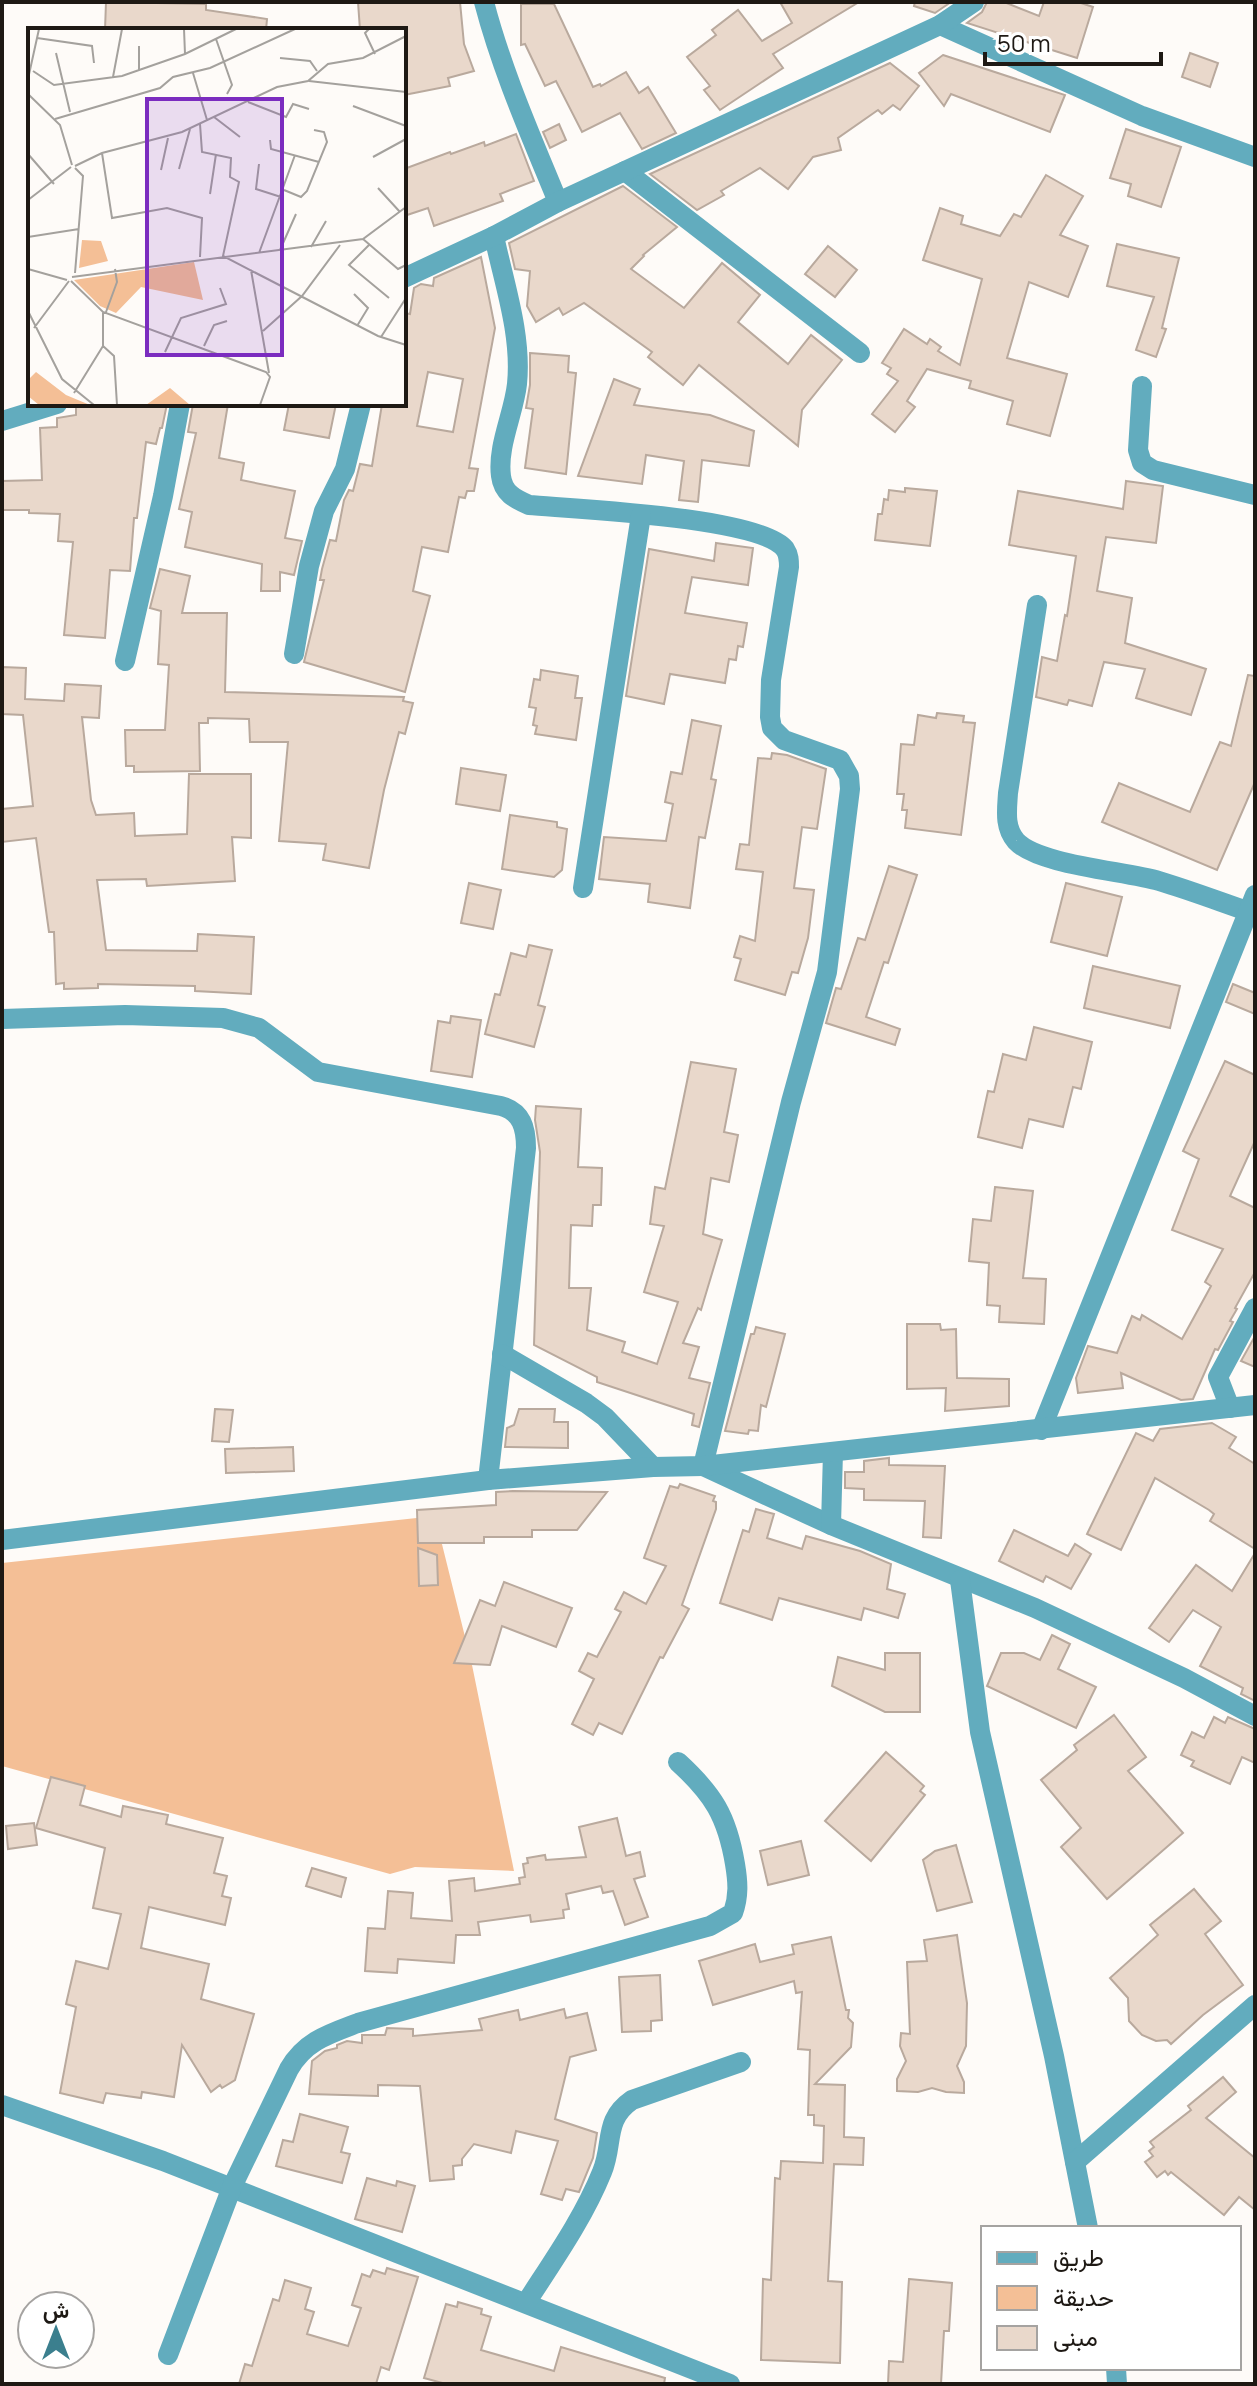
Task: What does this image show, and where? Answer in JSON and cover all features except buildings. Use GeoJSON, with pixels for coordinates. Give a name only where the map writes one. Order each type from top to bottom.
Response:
{"type":"FeatureCollection","features":[{"type":"Feature","properties":{"kind":"street"},"geometry":{"type":"LineString","coordinates":[[484,2],[521,112],[558,202]]}},
{"type":"Feature","properties":{"kind":"street"},"geometry":{"type":"LineString","coordinates":[[406,277],[558,202],[940,25],[974,2]]}},
{"type":"Feature","properties":{"kind":"street"},"geometry":{"type":"LineString","coordinates":[[940,25],[1142,116],[1255,157]]}},
{"type":"Feature","properties":{"kind":"street"},"geometry":{"type":"LineString","coordinates":[[625,171],[860,353]]}},
{"type":"Feature","properties":{"kind":"street"},"geometry":{"type":"LineString","coordinates":[[494,236],[517,343],[518,363],[513,412],[500,464],[506,490],[529,505],[641,515],[743,530],[775,541],[786,550],[789,567],[771,680],[772,728],[784,740],[840,760],[846,767],[850,789],[827,972],[791,1102],[703,1466]]}},
{"type":"Feature","properties":{"kind":"street"},"geometry":{"type":"LineString","coordinates":[[1142,386],[1138,450],[1142,463],[1153,470],[1255,495]]}},
{"type":"Feature","properties":{"kind":"street"},"geometry":{"type":"LineString","coordinates":[[2,421],[51,406]]}},
{"type":"Feature","properties":{"kind":"street"},"geometry":{"type":"LineString","coordinates":[[125,661],[163,496],[180,406]]}},
{"type":"Feature","properties":{"kind":"street"},"geometry":{"type":"LineString","coordinates":[[294,654],[309,566],[324,511],[345,469],[361,406]]}},
{"type":"Feature","properties":{"kind":"street"},"geometry":{"type":"LineString","coordinates":[[583,888],[641,515]]}},
{"type":"Feature","properties":{"kind":"street"},"geometry":{"type":"LineString","coordinates":[[1037,605],[1008,793],[1006,822],[1015,840],[1026,849],[1047,857],[1251,903],[1041,1430]]}},
{"type":"Feature","properties":{"kind":"street"},"geometry":{"type":"LineString","coordinates":[[2,1019],[125,1015],[223,1018],[259,1028],[318,1072],[501,1106],[514,1112],[524,1126],[526,1148],[488,1480]]}},
{"type":"Feature","properties":{"kind":"street"},"geometry":{"type":"LineString","coordinates":[[1230,1408],[1218,1377],[1255,1308]]}},
{"type":"Feature","properties":{"kind":"street"},"geometry":{"type":"LineString","coordinates":[[502,1354],[605,1417],[653,1467]]}},
{"type":"Feature","properties":{"kind":"street"},"geometry":{"type":"LineString","coordinates":[[2,1540],[488,1480],[703,1466],[1255,1405]]}},
{"type":"Feature","properties":{"kind":"street"},"geometry":{"type":"LineString","coordinates":[[831,1525],[833,1452]]}},
{"type":"Feature","properties":{"kind":"street"},"geometry":{"type":"LineString","coordinates":[[703,1466],[831,1525],[1048,1614],[1184,1678],[1255,1716]]}},
{"type":"Feature","properties":{"kind":"street"},"geometry":{"type":"LineString","coordinates":[[960,1580],[980,1732],[1054,2056],[1088,2226]]}},
{"type":"Feature","properties":{"kind":"street"},"geometry":{"type":"LineString","coordinates":[[168,2355],[232,2187],[289,2069],[298,2053],[313,2041],[358,2023],[710,1926],[733,1913],[738,1886],[729,1833],[719,1808],[703,1785],[678,1762]]}},
{"type":"Feature","properties":{"kind":"street"},"geometry":{"type":"LineString","coordinates":[[1075,2162],[1255,2005]]}},
{"type":"Feature","properties":{"kind":"street"},"geometry":{"type":"LineString","coordinates":[[526,2303],[594,2190],[609,2151],[613,2118],[621,2108],[632,2100],[741,2062]]}},
{"type":"Feature","properties":{"kind":"street"},"geometry":{"type":"LineString","coordinates":[[2,2105],[232,2187],[730,2384]]}},
{"type":"Feature","properties":{"kind":"green space"},"geometry":{"type":"Polygon","coordinates":[[[435,1516],[472,1665],[514,1871],[415,1867],[390,1874],[2,1766],[2,1563],[435,1516]]]}}]}
